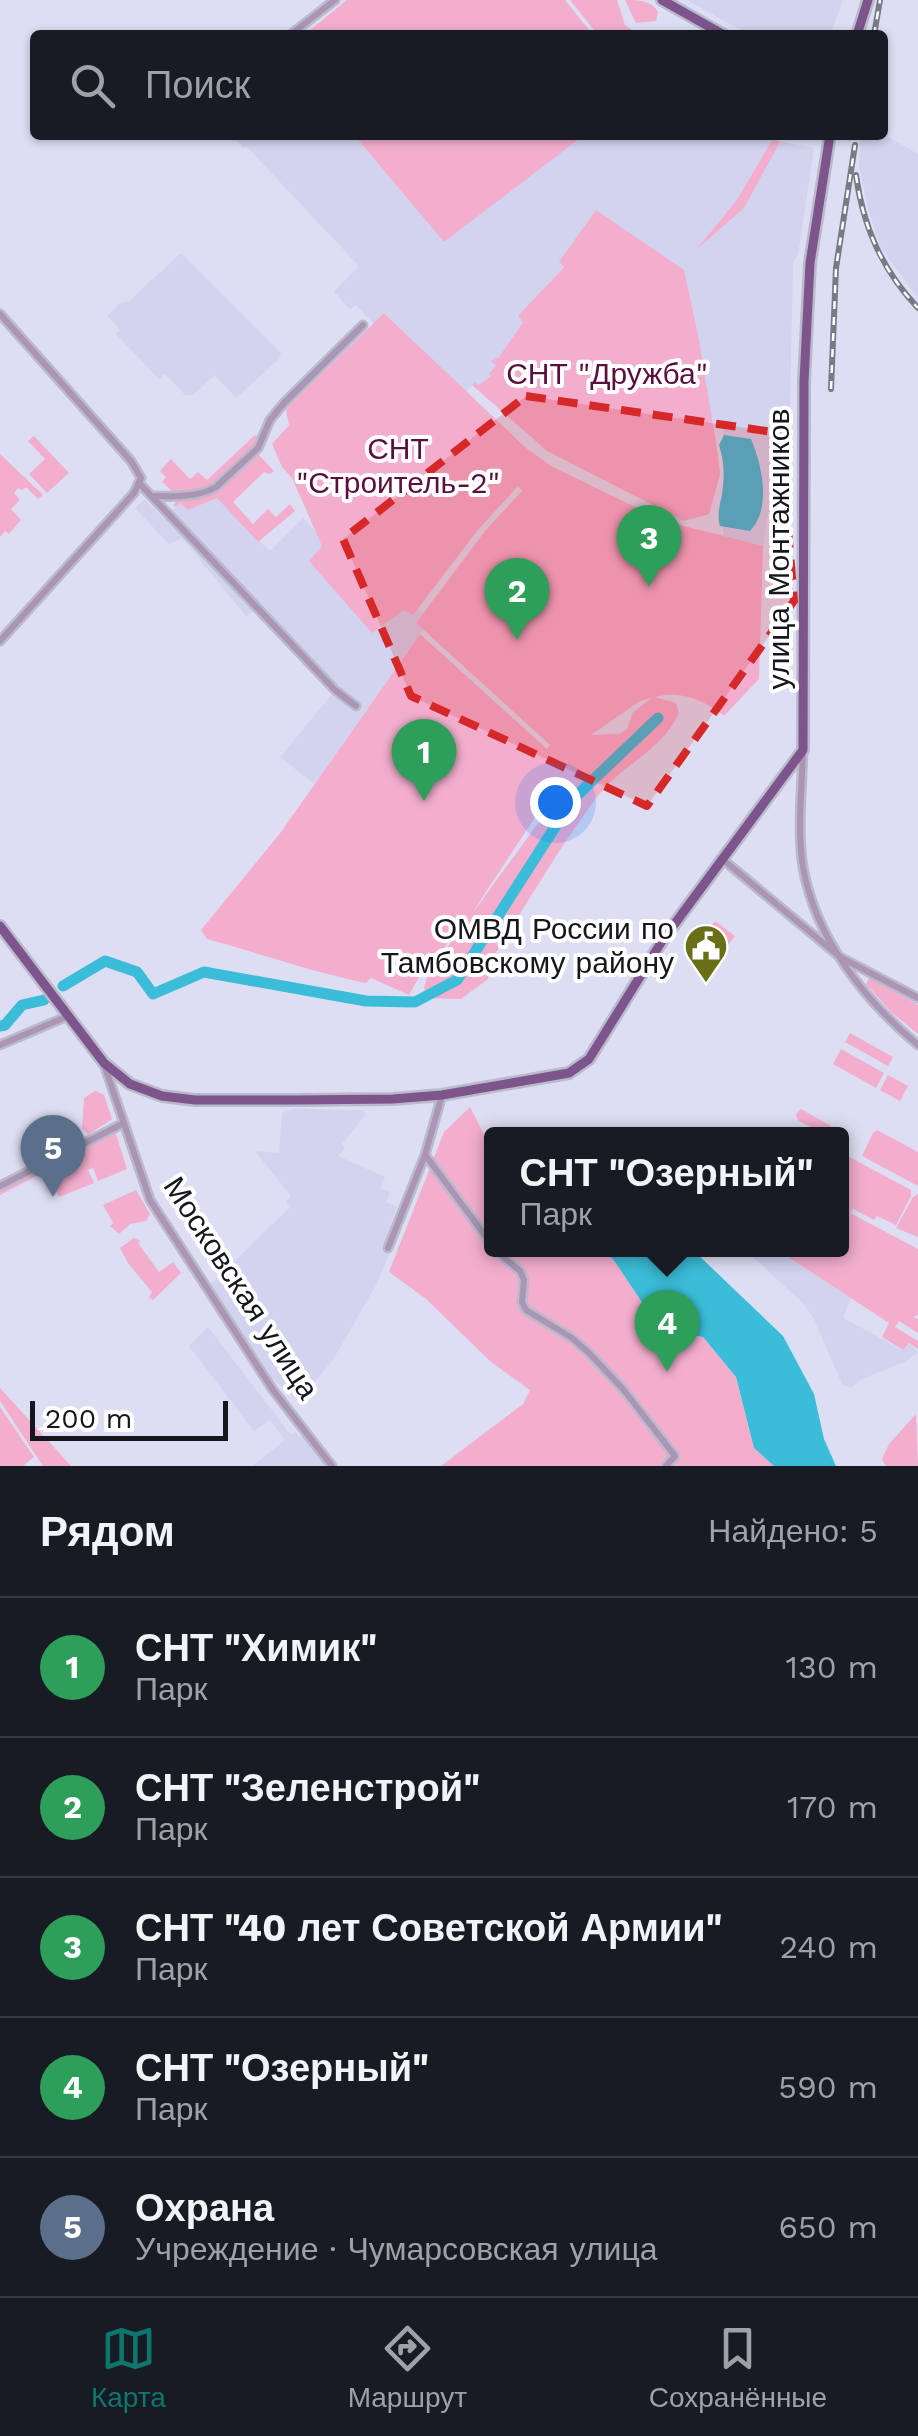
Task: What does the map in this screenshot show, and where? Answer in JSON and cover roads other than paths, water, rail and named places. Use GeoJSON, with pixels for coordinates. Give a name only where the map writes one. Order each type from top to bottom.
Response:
{"type":"FeatureCollection","features":[{"type":"Feature","properties":{"kind":"main road"},"geometry":{"type":"LineString","coordinates":[[662,0],[715,30]]}},
{"type":"Feature","properties":{"kind":"main road"},"geometry":{"type":"LineString","coordinates":[[859,30],[868,0]]}},
{"type":"Feature","properties":{"kind":"main road","name":"улица Монтажников"},"geometry":{"type":"LineString","coordinates":[[803,750],[804,381],[810,263],[829,140]]}},
{"type":"Feature","properties":{"kind":"main road"},"geometry":{"type":"LineString","coordinates":[[104,1063],[130,1084],[177,1098],[393,1100],[570,1073],[589,1059],[636,979],[720,858],[803,750]]}},
{"type":"Feature","properties":{"kind":"main road","name":"Московская улица"},"geometry":{"type":"LineString","coordinates":[[0,926],[104,1063]]}},
{"type":"Feature","properties":{"kind":"street"},"geometry":{"type":"LineString","coordinates":[[296,30],[335,0]]}},
{"type":"Feature","properties":{"kind":"street"},"geometry":{"type":"LineString","coordinates":[[0,314],[138,470],[140,483],[336,690],[356,706]]}},
{"type":"Feature","properties":{"kind":"street"},"geometry":{"type":"LineString","coordinates":[[152,495],[178,496],[216,487],[258,448],[270,420],[362,325]]}},
{"type":"Feature","properties":{"kind":"street"},"geometry":{"type":"LineString","coordinates":[[0,641],[140,483]]}},
{"type":"Feature","properties":{"kind":"street","name":"улица Монтажников"},"geometry":{"type":"LineString","coordinates":[[803,750],[803,868],[820,926],[876,1006],[918,1045]]}},
{"type":"Feature","properties":{"kind":"street"},"geometry":{"type":"LineString","coordinates":[[720,858],[840,957],[918,998]]}},
{"type":"Feature","properties":{"kind":"street"},"geometry":{"type":"LineString","coordinates":[[0,1045],[70,1016]]}},
{"type":"Feature","properties":{"kind":"street","name":"Московская улица"},"geometry":{"type":"LineString","coordinates":[[104,1063],[150,1200],[273,1390],[332,1466]]}},
{"type":"Feature","properties":{"kind":"street"},"geometry":{"type":"LineString","coordinates":[[388,1248],[425,1155],[442,1095]]}},
{"type":"Feature","properties":{"kind":"street"},"geometry":{"type":"LineString","coordinates":[[0,1186],[122,1124]]}},
{"type":"Feature","properties":{"kind":"street"},"geometry":{"type":"LineString","coordinates":[[425,1155],[484,1234]]}},
{"type":"Feature","properties":{"kind":"street"},"geometry":{"type":"LineString","coordinates":[[505,1257],[524,1280],[522,1302],[526,1310],[572,1338],[623,1389],[675,1456],[666,1466]]}},
{"type":"Feature","properties":{"kind":"water"},"geometry":{"type":"Polygon","coordinates":[[[724,435],[751,439],[759,461],[763,499],[757,522],[750,531],[720,526],[724,475],[719,445],[724,435]]]}},
{"type":"Feature","properties":{"kind":"water"},"geometry":{"type":"Polygon","coordinates":[[[610,1257],[700,1257],[783,1336],[814,1394],[824,1439],[836,1466],[774,1466],[754,1448],[736,1377],[703,1337],[660,1329],[610,1257]]]}},
{"type":"Feature","properties":{"kind":"waterway"},"geometry":{"type":"LineString","coordinates":[[63,986],[105,961],[137,972],[153,994],[204,972],[366,1001],[415,1002],[457,980],[573,799],[658,718]]}},
{"type":"Feature","properties":{"kind":"waterway"},"geometry":{"type":"LineString","coordinates":[[0,1026],[22,1005],[44,1000]]}},
{"type":"Feature","properties":{"kind":"railway"},"geometry":{"type":"LineString","coordinates":[[875,30],[880,0]]}},
{"type":"Feature","properties":{"kind":"railway"},"geometry":{"type":"LineString","coordinates":[[831,389],[836,268],[855,145]]}},
{"type":"Feature","properties":{"kind":"railway"},"geometry":{"type":"LineString","coordinates":[[856,175],[876,247],[918,308]]}},
{"type":"Feature","properties":{"kind":"place","name":"СНТ \"40 лет Советской Армии\""},"geometry":{"type":"Point","coordinates":[649,587]}},
{"type":"Feature","properties":{"kind":"place","name":"СНТ \"Зеленстрой\""},"geometry":{"type":"Point","coordinates":[517,640]}},
{"type":"Feature","properties":{"kind":"place","name":"СНТ \"Химик\""},"geometry":{"type":"Point","coordinates":[424,801]}},
{"type":"Feature","properties":{"kind":"place","name":"ОМВД России по Тамбовскому району"},"geometry":{"type":"Point","coordinates":[706,984]}},
{"type":"Feature","properties":{"kind":"place","name":"Охрана"},"geometry":{"type":"Point","coordinates":[53,1197]}},
{"type":"Feature","properties":{"kind":"place","name":"СНТ \"Озерный\""},"geometry":{"type":"Point","coordinates":[667,1372]}},
{"type":"Feature","properties":{"kind":"park label","name":"СНТ \"Дружба\""},"geometry":{"type":"Point","coordinates":[607,374]}},
{"type":"Feature","properties":{"kind":"park label","name":"СНТ \"Строитель-2\""},"geometry":{"type":"Point","coordinates":[398,466]}}]}
